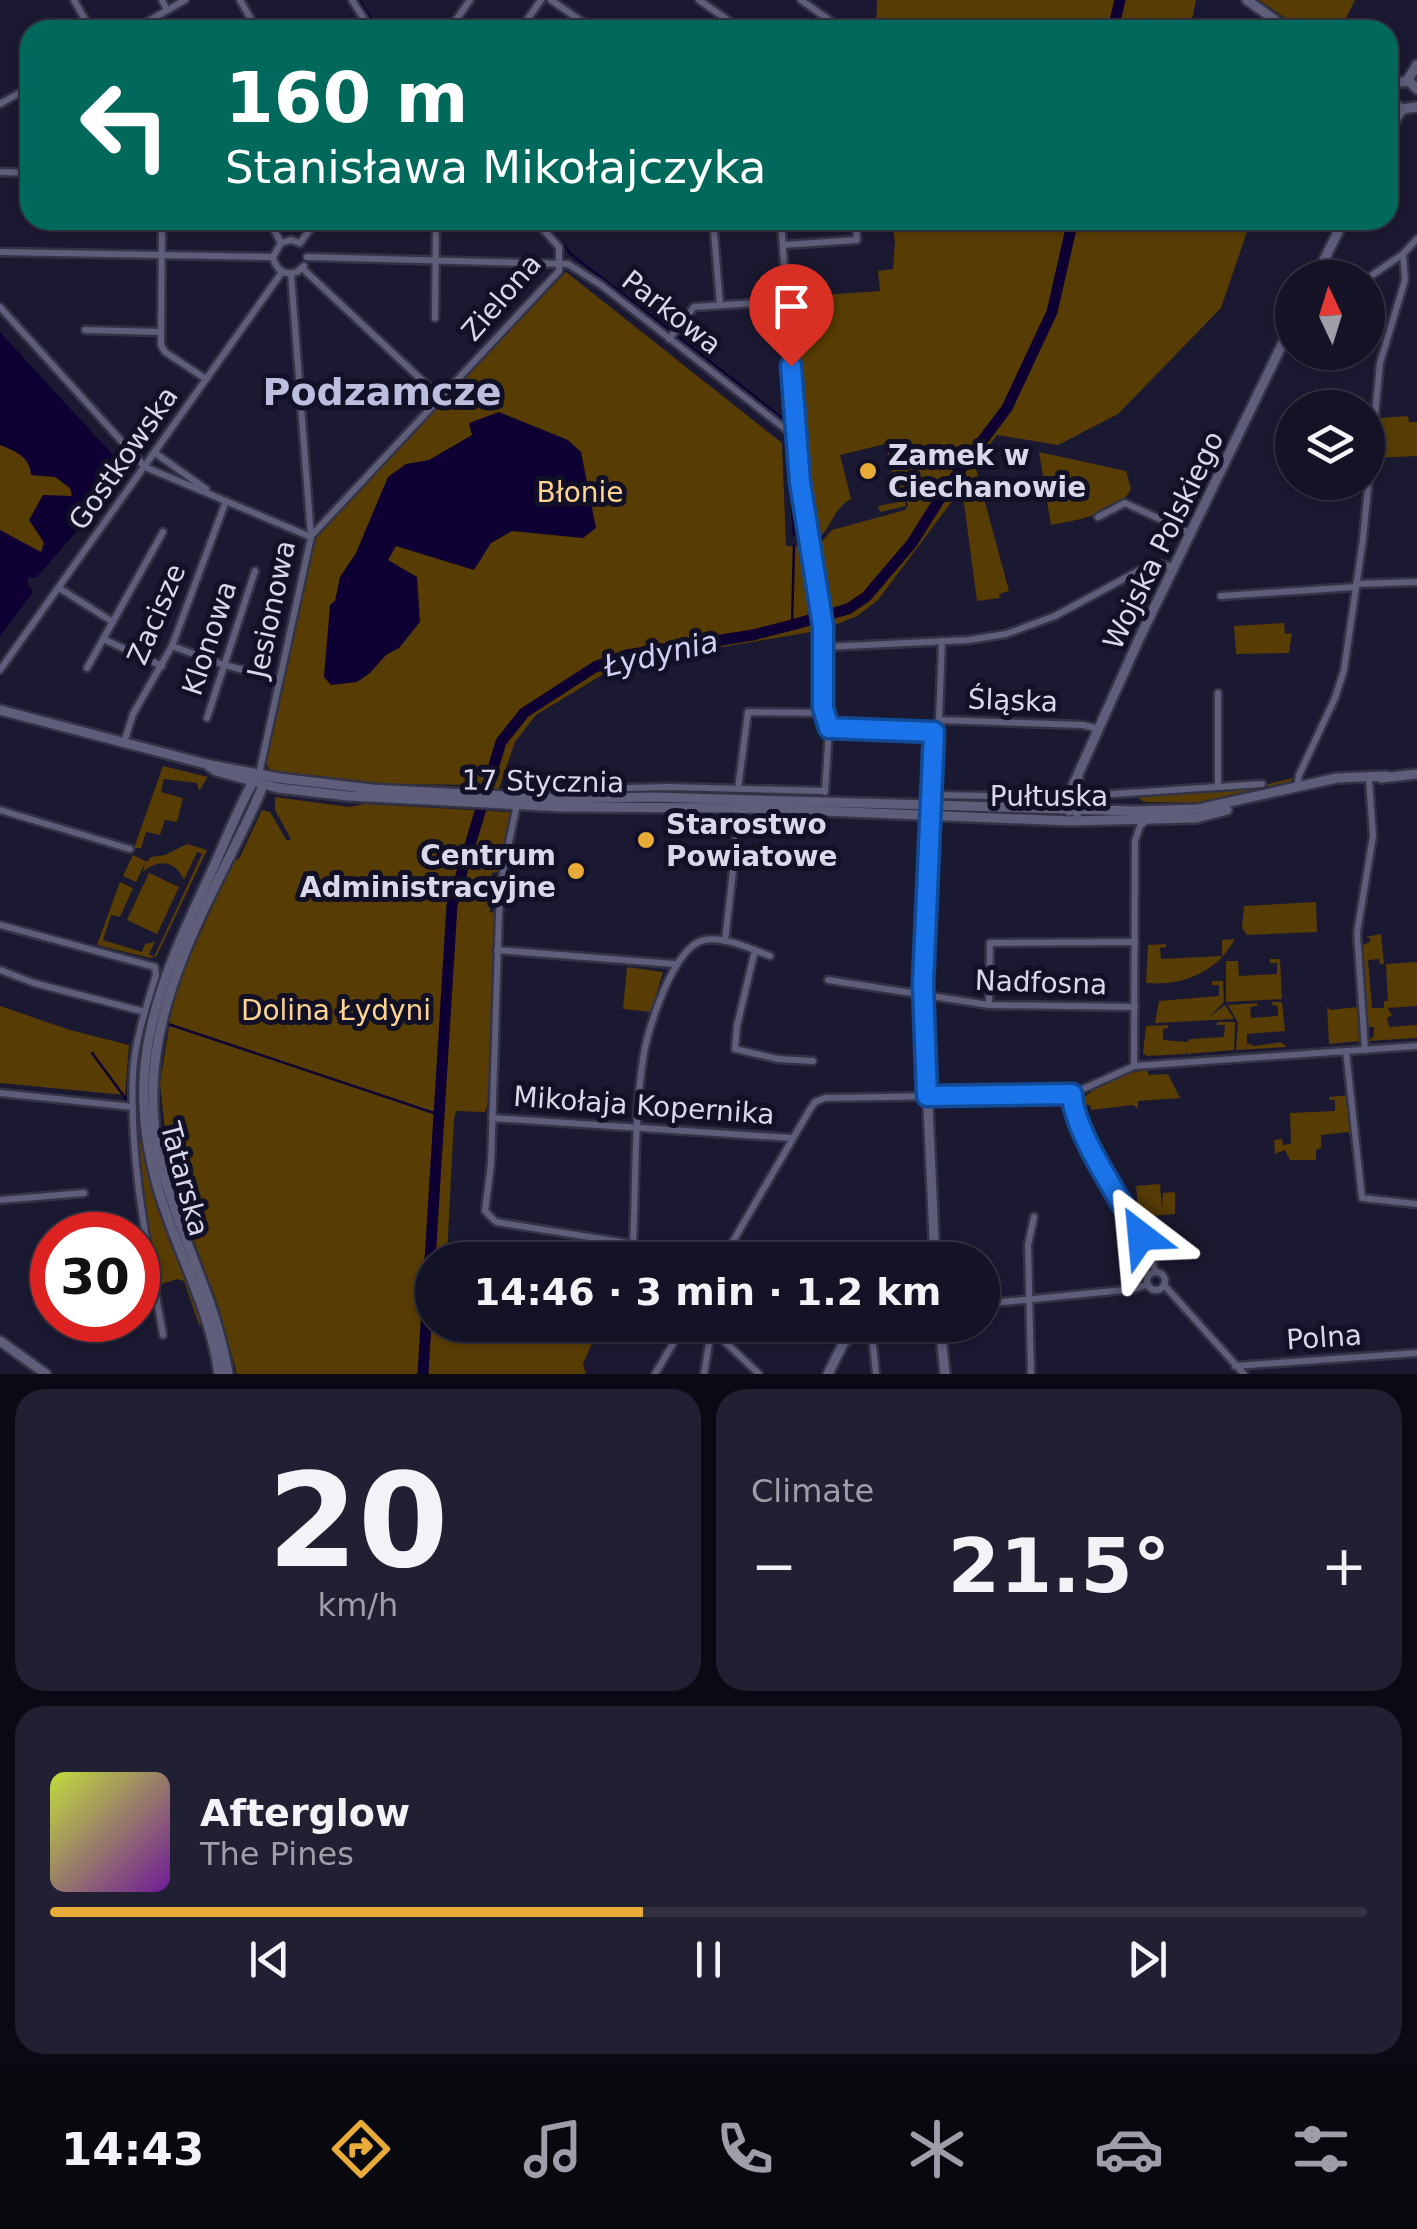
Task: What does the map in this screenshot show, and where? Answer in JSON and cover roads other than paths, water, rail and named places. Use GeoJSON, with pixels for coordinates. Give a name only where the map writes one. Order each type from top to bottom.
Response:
{"type":"FeatureCollection","features":[{"type":"Feature","properties":{"kind":"main road"},"geometry":{"type":"LineString","coordinates":[[1247,0],[1276,20]]}},
{"type":"Feature","properties":{"kind":"main road"},"geometry":{"type":"LineString","coordinates":[[1400,98],[1414,83],[1417,65]]}},
{"type":"Feature","properties":{"kind":"main road"},"geometry":{"type":"LineString","coordinates":[[1325,260],[1339,230]]}},
{"type":"Feature","properties":{"kind":"main road","name":"Wojska Polskiego"},"geometry":{"type":"LineString","coordinates":[[1073,815],[1076,785],[1098,729],[1275,359]]}},
{"type":"Feature","properties":{"kind":"main road","name":"17 Stycznia"},"geometry":{"type":"LineString","coordinates":[[0,710],[258,780],[518,801],[747,808],[824,802]]}},
{"type":"Feature","properties":{"kind":"main road","name":"Pułtuska"},"geometry":{"type":"LineString","coordinates":[[824,802],[930,812],[1121,820],[1198,818],[1341,777],[1417,774]]}},
{"type":"Feature","properties":{"kind":"main road","name":"Pułtuska"},"geometry":{"type":"LineString","coordinates":[[1324,782],[1386,776]]}},
{"type":"Feature","properties":{"kind":"main road","name":"Tatarska"},"geometry":{"type":"LineString","coordinates":[[219,1374],[206,1315],[156,1183],[143,1086],[147,1044],[160,986],[258,780]]}},
{"type":"Feature","properties":{"kind":"main road","name":"Tatarska"},"geometry":{"type":"LineString","coordinates":[[228,1374],[214,1312],[165,1182],[152,1086],[159,1025],[171,984],[258,780]]}},
{"type":"Feature","properties":{"kind":"main road"},"geometry":{"type":"LineString","coordinates":[[1045,809],[1062,801],[1076,785],[1086,800],[1105,811]]}},
{"type":"Feature","properties":{"kind":"main road","name":"Pułtuska"},"geometry":{"type":"LineString","coordinates":[[930,812],[1045,809],[1073,815],[1198,809],[1271,795]]}},
{"type":"Feature","properties":{"kind":"main road","name":"17 Stycznia"},"geometry":{"type":"LineString","coordinates":[[518,801],[653,797],[824,802]]}},
{"type":"Feature","properties":{"kind":"main road"},"geometry":{"type":"LineString","coordinates":[[930,812],[923,997],[934,1242]]}},
{"type":"Feature","properties":{"kind":"main road"},"geometry":{"type":"LineString","coordinates":[[0,1341],[46,1374]]}},
{"type":"Feature","properties":{"kind":"main road"},"geometry":{"type":"LineString","coordinates":[[828,1374],[844,1342]]}},
{"type":"Feature","properties":{"kind":"main road"},"geometry":{"type":"LineString","coordinates":[[942,1342],[946,1374]]}},
{"type":"Feature","properties":{"kind":"street"},"geometry":{"type":"LineString","coordinates":[[162,0],[168,10]]}},
{"type":"Feature","properties":{"kind":"street"},"geometry":{"type":"LineString","coordinates":[[149,20],[185,0]]}},
{"type":"Feature","properties":{"kind":"street"},"geometry":{"type":"LineString","coordinates":[[551,0],[580,20]]}},
{"type":"Feature","properties":{"kind":"street"},"geometry":{"type":"LineString","coordinates":[[699,0],[728,20]]}},
{"type":"Feature","properties":{"kind":"street"},"geometry":{"type":"LineString","coordinates":[[801,0],[829,20]]}},
{"type":"Feature","properties":{"kind":"street"},"geometry":{"type":"LineString","coordinates":[[156,16],[158,20]]}},
{"type":"Feature","properties":{"kind":"street"},"geometry":{"type":"LineString","coordinates":[[162,230],[161,345],[165,352],[206,379]]}},
{"type":"Feature","properties":{"kind":"street"},"geometry":{"type":"LineString","coordinates":[[274,230],[281,243]]}},
{"type":"Feature","properties":{"kind":"street"},"geometry":{"type":"LineString","coordinates":[[300,244],[310,230]]}},
{"type":"Feature","properties":{"kind":"street"},"geometry":{"type":"LineString","coordinates":[[435,318],[436,230]]}},
{"type":"Feature","properties":{"kind":"street","name":"Parkowa"},"geometry":{"type":"LineString","coordinates":[[544,230],[559,248],[561,262],[578,268],[788,431],[795,431]]}},
{"type":"Feature","properties":{"kind":"street"},"geometry":{"type":"LineString","coordinates":[[714,230],[720,305]]}},
{"type":"Feature","properties":{"kind":"street"},"geometry":{"type":"LineString","coordinates":[[781,230],[795,431],[823,626],[824,713],[829,728],[824,802]]}},
{"type":"Feature","properties":{"kind":"street"},"geometry":{"type":"LineString","coordinates":[[782,245],[857,240],[856,230]]}},
{"type":"Feature","properties":{"kind":"street"},"geometry":{"type":"LineString","coordinates":[[1386,266],[1417,239]]}},
{"type":"Feature","properties":{"kind":"street"},"geometry":{"type":"LineString","coordinates":[[273,257],[281,243],[292,240],[300,244],[307,257]]}},
{"type":"Feature","properties":{"kind":"street"},"geometry":{"type":"LineString","coordinates":[[0,252],[273,257]]}},
{"type":"Feature","properties":{"kind":"street"},"geometry":{"type":"LineString","coordinates":[[1298,788],[1298,776],[1340,682],[1356,585],[1380,363],[1405,280],[1402,254]]}},
{"type":"Feature","properties":{"kind":"street"},"geometry":{"type":"LineString","coordinates":[[273,257],[282,272],[291,274],[302,268],[307,257]]}},
{"type":"Feature","properties":{"kind":"street"},"geometry":{"type":"LineString","coordinates":[[307,257],[561,262]]}},
{"type":"Feature","properties":{"kind":"street","name":"Zielona"},"geometry":{"type":"LineString","coordinates":[[311,536],[553,279],[561,262]]}},
{"type":"Feature","properties":{"kind":"street"},"geometry":{"type":"LineString","coordinates":[[1386,266],[1403,269]]}},
{"type":"Feature","properties":{"kind":"street"},"geometry":{"type":"LineString","coordinates":[[302,268],[441,398]]}},
{"type":"Feature","properties":{"kind":"street","name":"Gostkowska"},"geometry":{"type":"LineString","coordinates":[[0,670],[282,272]]}},
{"type":"Feature","properties":{"kind":"street","name":"Jesionowa"},"geometry":{"type":"LineString","coordinates":[[258,780],[311,536],[291,274]]}},
{"type":"Feature","properties":{"kind":"street"},"geometry":{"type":"LineString","coordinates":[[669,338],[694,307],[786,301]]}},
{"type":"Feature","properties":{"kind":"street"},"geometry":{"type":"LineString","coordinates":[[0,307],[145,467],[311,536]]}},
{"type":"Feature","properties":{"kind":"street"},"geometry":{"type":"LineString","coordinates":[[85,330],[161,332]]}},
{"type":"Feature","properties":{"kind":"street"},"geometry":{"type":"LineString","coordinates":[[155,453],[215,496]]}},
{"type":"Feature","properties":{"kind":"street","name":"Zacisze"},"geometry":{"type":"LineString","coordinates":[[124,743],[133,714],[172,646],[226,501]]}},
{"type":"Feature","properties":{"kind":"street"},"geometry":{"type":"LineString","coordinates":[[1098,517],[1125,502],[1190,534]]}},
{"type":"Feature","properties":{"kind":"street"},"geometry":{"type":"LineString","coordinates":[[88,668],[163,532]]}},
{"type":"Feature","properties":{"kind":"street"},"geometry":{"type":"LineString","coordinates":[[824,647],[984,638],[1055,616],[1153,563],[1174,568]]}},
{"type":"Feature","properties":{"kind":"street","name":"Klonowa"},"geometry":{"type":"LineString","coordinates":[[207,718],[255,572]]}},
{"type":"Feature","properties":{"kind":"street"},"geometry":{"type":"LineString","coordinates":[[1222,596],[1417,582]]}},
{"type":"Feature","properties":{"kind":"street"},"geometry":{"type":"LineString","coordinates":[[59,588],[112,622]]}},
{"type":"Feature","properties":{"kind":"street"},"geometry":{"type":"LineString","coordinates":[[103,639],[162,666]]}},
{"type":"Feature","properties":{"kind":"street"},"geometry":{"type":"LineString","coordinates":[[939,720],[942,641]]}},
{"type":"Feature","properties":{"kind":"street"},"geometry":{"type":"LineString","coordinates":[[172,646],[224,666],[279,679]]}},
{"type":"Feature","properties":{"kind":"street"},"geometry":{"type":"LineString","coordinates":[[1218,693],[1218,788]]}},
{"type":"Feature","properties":{"kind":"street"},"geometry":{"type":"LineString","coordinates":[[738,789],[748,712],[824,713]]}},
{"type":"Feature","properties":{"kind":"street","name":"Śląska"},"geometry":{"type":"LineString","coordinates":[[934,732],[939,720],[1082,725],[1098,729]]}},
{"type":"Feature","properties":{"kind":"street"},"geometry":{"type":"LineString","coordinates":[[829,728],[934,732],[930,812]]}},
{"type":"Feature","properties":{"kind":"street"},"geometry":{"type":"LineString","coordinates":[[1365,1050],[1357,933],[1373,836],[1368,780]]}},
{"type":"Feature","properties":{"kind":"street","name":"Pułtuska"},"geometry":{"type":"LineString","coordinates":[[1098,795],[1262,784]]}},
{"type":"Feature","properties":{"kind":"street","name":"17 Stycznia"},"geometry":{"type":"LineString","coordinates":[[518,801],[532,790],[738,789],[824,802]]}},
{"type":"Feature","properties":{"kind":"street","name":"Pułtuska"},"geometry":{"type":"LineString","coordinates":[[1135,793],[1135,810]]}},
{"type":"Feature","properties":{"kind":"street","name":"Pułtuska"},"geometry":{"type":"LineString","coordinates":[[933,794],[1055,797]]}},
{"type":"Feature","properties":{"kind":"street"},"geometry":{"type":"LineString","coordinates":[[518,801],[503,870],[496,950],[486,1215],[496,1222],[621,1242]]}},
{"type":"Feature","properties":{"kind":"street"},"geometry":{"type":"LineString","coordinates":[[726,941],[740,818],[747,808]]}},
{"type":"Feature","properties":{"kind":"street"},"geometry":{"type":"LineString","coordinates":[[0,810],[130,849]]}},
{"type":"Feature","properties":{"kind":"street"},"geometry":{"type":"LineString","coordinates":[[1135,840],[1140,826],[1149,819]]}},
{"type":"Feature","properties":{"kind":"street"},"geometry":{"type":"LineString","coordinates":[[1121,820],[1130,824],[1135,840],[1134,1066]]}},
{"type":"Feature","properties":{"kind":"street","name":"Tatarska"},"geometry":{"type":"LineString","coordinates":[[0,925],[154,968],[156,975],[133,1072],[143,1212]]}},
{"type":"Feature","properties":{"kind":"street"},"geometry":{"type":"LineString","coordinates":[[633,1242],[642,1059],[675,964],[698,942],[726,941],[770,956]]}},
{"type":"Feature","properties":{"kind":"street"},"geometry":{"type":"LineString","coordinates":[[989,1005],[990,943],[1135,942]]}},
{"type":"Feature","properties":{"kind":"street"},"geometry":{"type":"LineString","coordinates":[[496,950],[675,964]]}},
{"type":"Feature","properties":{"kind":"street"},"geometry":{"type":"LineString","coordinates":[[755,950],[736,1050],[778,1059],[814,1061]]}},
{"type":"Feature","properties":{"kind":"street"},"geometry":{"type":"LineString","coordinates":[[0,970],[34,983],[145,1012]]}},
{"type":"Feature","properties":{"kind":"street","name":"Nadfosna"},"geometry":{"type":"LineString","coordinates":[[828,980],[989,1005],[1135,1007]]}},
{"type":"Feature","properties":{"kind":"street"},"geometry":{"type":"LineString","coordinates":[[732,1242],[815,1102],[825,1098],[1072,1094],[1134,1066],[1417,1046]]}},
{"type":"Feature","properties":{"kind":"street"},"geometry":{"type":"LineString","coordinates":[[1346,1051],[1362,1198],[1417,1204]]}},
{"type":"Feature","properties":{"kind":"street"},"geometry":{"type":"LineString","coordinates":[[0,1093],[134,1107]]}},
{"type":"Feature","properties":{"kind":"street"},"geometry":{"type":"LineString","coordinates":[[1072,1094],[1074,1112],[1151,1256],[1155,1271],[1165,1277],[1164,1285],[1244,1374]]}},
{"type":"Feature","properties":{"kind":"street","name":"Mikołaja Kopernika"},"geometry":{"type":"LineString","coordinates":[[492,1118],[792,1138]]}},
{"type":"Feature","properties":{"kind":"street"},"geometry":{"type":"LineString","coordinates":[[0,1200],[84,1193]]}},
{"type":"Feature","properties":{"kind":"street"},"geometry":{"type":"LineString","coordinates":[[1032,1374],[1028,1246],[1034,1217]]}},
{"type":"Feature","properties":{"kind":"street"},"geometry":{"type":"LineString","coordinates":[[1155,1271],[1147,1278],[1148,1284],[1156,1290],[1164,1285]]}},
{"type":"Feature","properties":{"kind":"street"},"geometry":{"type":"LineString","coordinates":[[1000,1301],[1134,1289],[1148,1284]]}},
{"type":"Feature","properties":{"kind":"street","name":"Tatarska"},"geometry":{"type":"LineString","coordinates":[[160,1315],[163,1335]]}},
{"type":"Feature","properties":{"kind":"street"},"geometry":{"type":"LineString","coordinates":[[655,1374],[674,1342]]}},
{"type":"Feature","properties":{"kind":"street"},"geometry":{"type":"LineString","coordinates":[[704,1374],[707,1342]]}},
{"type":"Feature","properties":{"kind":"street"},"geometry":{"type":"LineString","coordinates":[[724,1342],[759,1374]]}},
{"type":"Feature","properties":{"kind":"street"},"geometry":{"type":"LineString","coordinates":[[872,1342],[876,1374]]}},
{"type":"Feature","properties":{"kind":"street","name":"Polna"},"geometry":{"type":"LineString","coordinates":[[1235,1366],[1417,1352]]}},
{"type":"Feature","properties":{"kind":"waterway"},"geometry":{"type":"LineString","coordinates":[[359,0],[372,20]]}},
{"type":"Feature","properties":{"kind":"waterway","name":"Łydynia"},"geometry":{"type":"LineString","coordinates":[[1115,20],[1120,0]]}},
{"type":"Feature","properties":{"kind":"waterway"},"geometry":{"type":"LineString","coordinates":[[551,230],[572,255],[668,329]]}},
{"type":"Feature","properties":{"kind":"waterway","name":"Łydynia"},"geometry":{"type":"LineString","coordinates":[[423,1374],[452,905],[501,742],[524,713],[595,667],[627,655],[792,625],[848,609],[866,597],[912,543],[946,489],[1007,408],[1052,312],[1071,230]]}},
{"type":"Feature","properties":{"kind":"waterway"},"geometry":{"type":"LineString","coordinates":[[676,335],[782,418]]}},
{"type":"Feature","properties":{"kind":"waterway"},"geometry":{"type":"LineString","coordinates":[[786,444],[791,498]]}},
{"type":"Feature","properties":{"kind":"waterway"},"geometry":{"type":"LineString","coordinates":[[792,507],[794,535]]}},
{"type":"Feature","properties":{"kind":"waterway"},"geometry":{"type":"LineString","coordinates":[[792,625],[794,546]]}},
{"type":"Feature","properties":{"kind":"waterway"},"geometry":{"type":"LineString","coordinates":[[168,1024],[437,1114]]}},
{"type":"Feature","properties":{"kind":"waterway"},"geometry":{"type":"LineString","coordinates":[[92,1053],[126,1099]]}},
{"type":"Feature","properties":{"kind":"place","name":"Zamek w Ciechanowie"},"geometry":{"type":"Point","coordinates":[868,471]}},
{"type":"Feature","properties":{"kind":"place","name":"Starostwo Powiatowe"},"geometry":{"type":"Point","coordinates":[646,840]}},
{"type":"Feature","properties":{"kind":"place","name":"Centrum Administracyjne"},"geometry":{"type":"Point","coordinates":[576,871]}},
{"type":"Feature","properties":{"kind":"district","name":"Podzamcze"},"geometry":{"type":"Point","coordinates":[382,392]}},
{"type":"Feature","properties":{"kind":"park label","name":"Błonie"},"geometry":{"type":"Point","coordinates":[580,492]}},
{"type":"Feature","properties":{"kind":"park label","name":"Dolina Łydyni"},"geometry":{"type":"Point","coordinates":[336,1010]}}]}
